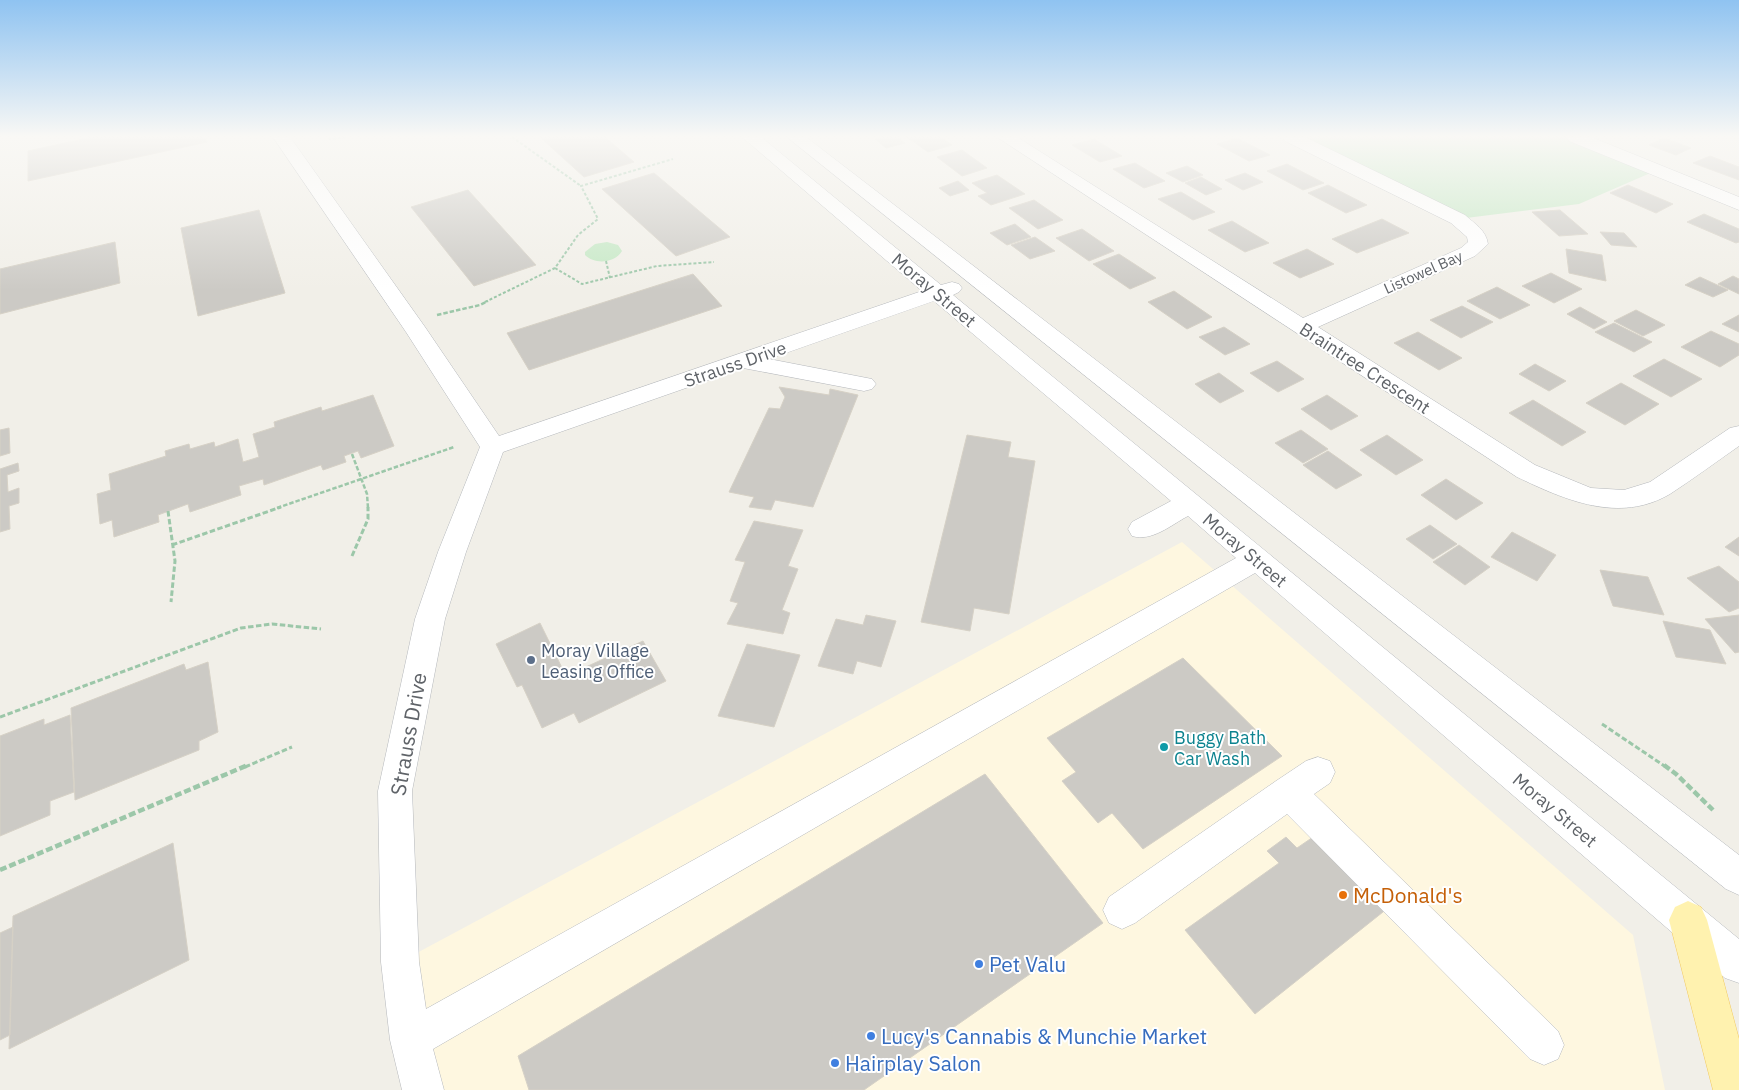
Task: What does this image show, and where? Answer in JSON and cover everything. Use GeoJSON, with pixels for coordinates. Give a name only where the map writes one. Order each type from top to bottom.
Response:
{"type":"FeatureCollection","features":[{"type":"Feature","properties":{"kind":"main road"},"geometry":{"type":"LineString","coordinates":[[1688,920],[1734,1090]]}},
{"type":"Feature","properties":{"kind":"street"},"geometry":{"type":"LineString","coordinates":[[316,188],[410,322],[493,447]]}},
{"type":"Feature","properties":{"kind":"street","name":"Moray Street"},"geometry":{"type":"LineString","coordinates":[[811,188],[1739,964]]}},
{"type":"Feature","properties":{"kind":"street","name":"Moray Street"},"geometry":{"type":"LineString","coordinates":[[861,188],[1739,877]]}},
{"type":"Feature","properties":{"kind":"street","name":"Braintree Crescent"},"geometry":{"type":"LineString","coordinates":[[1084,188],[1526,471],[1571,492],[1593,498],[1630,500],[1648,494],[1660,488],[1739,434]]}},
{"type":"Feature","properties":{"kind":"street","name":"Listowel Bay"},"geometry":{"type":"LineString","coordinates":[[1301,327],[1468,252],[1478,244],[1477,235],[1458,219],[1395,188]]}},
{"type":"Feature","properties":{"kind":"street"},"geometry":{"type":"LineString","coordinates":[[1700,188],[1739,204]]}},
{"type":"Feature","properties":{"kind":"street","name":"Strauss Drive"},"geometry":{"type":"LineString","coordinates":[[422,1090],[410,1040],[400,962],[395,791],[430,618],[452,552],[493,447],[743,362],[977,279]]}},
{"type":"Feature","properties":{"kind":"street"},"geometry":{"type":"LineString","coordinates":[[743,362],[864,384]]}},
{"type":"Feature","properties":{"kind":"street"},"geometry":{"type":"LineString","coordinates":[[1142,529],[1190,503]]}},
{"type":"Feature","properties":{"kind":"street"},"geometry":{"type":"LineString","coordinates":[[410,1040],[1257,559]]}},
{"type":"Feature","properties":{"kind":"street"},"geometry":{"type":"LineString","coordinates":[[1122,910],[1318,772]]}},
{"type":"Feature","properties":{"kind":"street"},"geometry":{"type":"LineString","coordinates":[[1288,792],[1544,1044]]}},
{"type":"Feature","properties":{"kind":"path"},"geometry":{"type":"LineString","coordinates":[[410,322],[480,305],[555,268],[578,235],[598,219],[582,188]]}},
{"type":"Feature","properties":{"kind":"path"},"geometry":{"type":"LineString","coordinates":[[606,261],[610,278]]}},
{"type":"Feature","properties":{"kind":"path"},"geometry":{"type":"LineString","coordinates":[[555,268],[582,284],[657,266],[714,262]]}},
{"type":"Feature","properties":{"kind":"path"},"geometry":{"type":"LineString","coordinates":[[172,545],[454,447]]}},
{"type":"Feature","properties":{"kind":"path"},"geometry":{"type":"LineString","coordinates":[[352,454],[363,478],[367,494],[368,518],[352,556]]}},
{"type":"Feature","properties":{"kind":"path"},"geometry":{"type":"LineString","coordinates":[[168,511],[175,561],[171,602]]}},
{"type":"Feature","properties":{"kind":"path"},"geometry":{"type":"LineString","coordinates":[[0,717],[241,628],[272,624],[320,629]]}},
{"type":"Feature","properties":{"kind":"path"},"geometry":{"type":"LineString","coordinates":[[0,870],[292,747]]}},
{"type":"Feature","properties":{"kind":"shaded area"},"geometry":{"type":"Polygon","coordinates":[[[1182,542],[1633,935],[1665,1090],[423,1090],[400,962],[1182,542]]]}},
{"type":"Feature","properties":{"kind":"green space"},"geometry":{"type":"Polygon","coordinates":[[[1395,188],[1616,188],[1579,204],[1458,219],[1395,188]]]}},
{"type":"Feature","properties":{"kind":"green space"},"geometry":{"type":"Polygon","coordinates":[[[607,242],[618,245],[622,251],[615,258],[599,261],[585,255],[585,252],[595,244],[607,242]]]}},
{"type":"Feature","properties":{"kind":"building"},"geometry":{"type":"Polygon","coordinates":[[[672,188],[730,237],[676,256],[602,189],[672,188]]]}},
{"type":"Feature","properties":{"kind":"building"},"geometry":{"type":"Polygon","coordinates":[[[939,188],[966,188],[969,190],[950,196],[939,188]]]}},
{"type":"Feature","properties":{"kind":"building"},"geometry":{"type":"Polygon","coordinates":[[[979,188],[1016,188],[1025,194],[991,205],[978,196],[987,193],[979,188]]]}},
{"type":"Feature","properties":{"kind":"building"},"geometry":{"type":"Polygon","coordinates":[[[1194,188],[1222,189],[1206,195],[1194,188]]]}},
{"type":"Feature","properties":{"kind":"building"},"geometry":{"type":"Polygon","coordinates":[[[1321,188],[1334,188],[1367,205],[1346,213],[1308,193],[1321,188]]]}},
{"type":"Feature","properties":{"kind":"building"},"geometry":{"type":"Polygon","coordinates":[[[1622,188],[1635,188],[1673,204],[1656,213],[1610,193],[1622,188]]]}},
{"type":"Feature","properties":{"kind":"building"},"geometry":{"type":"Polygon","coordinates":[[[468,190],[536,265],[474,286],[411,207],[468,190]]]}},
{"type":"Feature","properties":{"kind":"building"},"geometry":{"type":"Polygon","coordinates":[[[1181,192],[1215,212],[1193,220],[1158,199],[1181,192]]]}},
{"type":"Feature","properties":{"kind":"building"},"geometry":{"type":"Polygon","coordinates":[[[1034,200],[1063,220],[1038,229],[1009,208],[1034,200]]]}},
{"type":"Feature","properties":{"kind":"building"},"geometry":{"type":"Polygon","coordinates":[[[259,210],[285,293],[198,316],[181,228],[259,210]]]}},
{"type":"Feature","properties":{"kind":"building"},"geometry":{"type":"Polygon","coordinates":[[[1560,210],[1588,234],[1559,236],[1532,212],[1560,210]]]}},
{"type":"Feature","properties":{"kind":"building"},"geometry":{"type":"Polygon","coordinates":[[[1704,214],[1739,229],[1739,242],[1736,243],[1687,222],[1704,214]]]}},
{"type":"Feature","properties":{"kind":"building"},"geometry":{"type":"Polygon","coordinates":[[[1382,219],[1409,233],[1357,253],[1332,239],[1382,219]]]}},
{"type":"Feature","properties":{"kind":"building"},"geometry":{"type":"Polygon","coordinates":[[[1232,221],[1269,243],[1245,252],[1208,230],[1232,221]]]}},
{"type":"Feature","properties":{"kind":"building"},"geometry":{"type":"Polygon","coordinates":[[[1015,224],[1031,237],[1007,245],[990,233],[1015,224]]]}},
{"type":"Feature","properties":{"kind":"building"},"geometry":{"type":"Polygon","coordinates":[[[1082,229],[1114,251],[1089,261],[1056,238],[1082,229]]]}},
{"type":"Feature","properties":{"kind":"building"},"geometry":{"type":"Polygon","coordinates":[[[1600,232],[1624,233],[1637,247],[1611,245],[1600,232]]]}},
{"type":"Feature","properties":{"kind":"building"},"geometry":{"type":"Polygon","coordinates":[[[1035,237],[1055,251],[1030,259],[1011,245],[1035,237]]]}},
{"type":"Feature","properties":{"kind":"building"},"geometry":{"type":"Polygon","coordinates":[[[115,242],[120,283],[0,314],[0,269],[115,242]]]}},
{"type":"Feature","properties":{"kind":"building"},"geometry":{"type":"Polygon","coordinates":[[[1307,249],[1334,264],[1300,278],[1273,263],[1307,249]]]}},
{"type":"Feature","properties":{"kind":"building"},"geometry":{"type":"Polygon","coordinates":[[[1566,249],[1602,255],[1606,281],[1569,273],[1566,249]]]}},
{"type":"Feature","properties":{"kind":"building"},"geometry":{"type":"Polygon","coordinates":[[[1119,254],[1156,278],[1130,289],[1093,264],[1119,254]]]}},
{"type":"Feature","properties":{"kind":"building"},"geometry":{"type":"Polygon","coordinates":[[[1551,273],[1582,289],[1554,303],[1522,286],[1551,273]]]}},
{"type":"Feature","properties":{"kind":"building"},"geometry":{"type":"Polygon","coordinates":[[[693,274],[722,306],[529,370],[507,333],[693,274]]]}},
{"type":"Feature","properties":{"kind":"building"},"geometry":{"type":"Polygon","coordinates":[[[1733,276],[1739,279],[1739,294],[1718,284],[1733,276]]]}},
{"type":"Feature","properties":{"kind":"building"},"geometry":{"type":"Polygon","coordinates":[[[1700,277],[1728,290],[1713,297],[1685,285],[1700,277]]]}},
{"type":"Feature","properties":{"kind":"building"},"geometry":{"type":"Polygon","coordinates":[[[1497,287],[1530,305],[1500,319],[1467,301],[1497,287]]]}},
{"type":"Feature","properties":{"kind":"building"},"geometry":{"type":"Polygon","coordinates":[[[1174,291],[1212,317],[1187,329],[1148,302],[1174,291]]]}},
{"type":"Feature","properties":{"kind":"building"},"geometry":{"type":"Polygon","coordinates":[[[1462,306],[1493,322],[1461,338],[1430,320],[1462,306]]]}},
{"type":"Feature","properties":{"kind":"building"},"geometry":{"type":"Polygon","coordinates":[[[1580,307],[1607,322],[1594,329],[1567,314],[1580,307]]]}},
{"type":"Feature","properties":{"kind":"building"},"geometry":{"type":"Polygon","coordinates":[[[1636,310],[1665,325],[1643,336],[1614,321],[1636,310]]]}},
{"type":"Feature","properties":{"kind":"building"},"geometry":{"type":"Polygon","coordinates":[[[1739,315],[1739,332],[1722,324],[1739,315]]]}},
{"type":"Feature","properties":{"kind":"building"},"geometry":{"type":"Polygon","coordinates":[[[1614,323],[1652,342],[1634,352],[1595,332],[1614,323]]]}},
{"type":"Feature","properties":{"kind":"building"},"geometry":{"type":"Polygon","coordinates":[[[1224,327],[1250,344],[1225,355],[1199,337],[1224,327]]]}},
{"type":"Feature","properties":{"kind":"building"},"geometry":{"type":"Polygon","coordinates":[[[1711,331],[1739,344],[1739,355],[1720,367],[1681,347],[1711,331]]]}},
{"type":"Feature","properties":{"kind":"building"},"geometry":{"type":"Polygon","coordinates":[[[1418,332],[1462,358],[1439,370],[1394,343],[1418,332]]]}},
{"type":"Feature","properties":{"kind":"building"},"geometry":{"type":"Polygon","coordinates":[[[1664,359],[1702,379],[1671,397],[1633,376],[1664,359]]]}},
{"type":"Feature","properties":{"kind":"building"},"geometry":{"type":"Polygon","coordinates":[[[1277,361],[1304,379],[1278,392],[1250,373],[1277,361]]]}},
{"type":"Feature","properties":{"kind":"building"},"geometry":{"type":"Polygon","coordinates":[[[1535,364],[1566,381],[1549,391],[1519,374],[1535,364]]]}},
{"type":"Feature","properties":{"kind":"building"},"geometry":{"type":"Polygon","coordinates":[[[1219,373],[1244,391],[1220,403],[1195,384],[1219,373]]]}},
{"type":"Feature","properties":{"kind":"building"},"geometry":{"type":"Polygon","coordinates":[[[1621,383],[1659,404],[1625,425],[1586,403],[1621,383]]]}},
{"type":"Feature","properties":{"kind":"building"},"geometry":{"type":"Polygon","coordinates":[[[779,387],[829,395],[830,389],[858,395],[813,507],[775,500],[771,510],[749,507],[754,497],[729,492],[769,408],[780,409],[785,397],[779,387]]]}},
{"type":"Feature","properties":{"kind":"building"},"geometry":{"type":"Polygon","coordinates":[[[373,395],[394,446],[361,458],[358,451],[344,456],[346,462],[323,470],[321,465],[264,485],[263,479],[239,486],[241,495],[190,512],[188,504],[158,515],[159,522],[114,537],[112,520],[100,524],[97,494],[111,490],[109,474],[166,456],[165,451],[189,444],[190,449],[214,442],[215,447],[238,439],[243,462],[259,457],[253,434],[275,427],[274,422],[321,407],[322,411],[373,395]]]}},
{"type":"Feature","properties":{"kind":"building"},"geometry":{"type":"Polygon","coordinates":[[[1327,395],[1358,416],[1331,430],[1301,409],[1327,395]]]}},
{"type":"Feature","properties":{"kind":"building"},"geometry":{"type":"Polygon","coordinates":[[[1533,400],[1586,432],[1562,446],[1509,413],[1533,400]]]}},
{"type":"Feature","properties":{"kind":"building"},"geometry":{"type":"Polygon","coordinates":[[[9,428],[10,453],[0,456],[0,430],[9,428]]]}},
{"type":"Feature","properties":{"kind":"building"},"geometry":{"type":"Polygon","coordinates":[[[1301,430],[1328,449],[1303,463],[1275,443],[1301,430]]]}},
{"type":"Feature","properties":{"kind":"building"},"geometry":{"type":"Polygon","coordinates":[[[967,435],[1011,442],[1008,457],[1035,461],[1009,614],[974,608],[970,631],[921,622],[967,435]]]}},
{"type":"Feature","properties":{"kind":"building"},"geometry":{"type":"Polygon","coordinates":[[[1387,435],[1423,460],[1396,475],[1360,450],[1387,435]]]}},
{"type":"Feature","properties":{"kind":"building"},"geometry":{"type":"Polygon","coordinates":[[[1328,451],[1362,475],[1336,489],[1303,465],[1328,451]]]}},
{"type":"Feature","properties":{"kind":"building"},"geometry":{"type":"Polygon","coordinates":[[[18,463],[19,471],[7,475],[8,492],[19,488],[19,503],[9,506],[10,529],[0,532],[0,469],[18,463]]]}},
{"type":"Feature","properties":{"kind":"building"},"geometry":{"type":"Polygon","coordinates":[[[1446,479],[1483,503],[1456,520],[1421,495],[1446,479]]]}},
{"type":"Feature","properties":{"kind":"building"},"geometry":{"type":"Polygon","coordinates":[[[754,521],[803,530],[788,566],[798,569],[782,610],[790,613],[783,634],[727,624],[738,603],[730,601],[745,562],[735,560],[754,521]]]}},
{"type":"Feature","properties":{"kind":"building"},"geometry":{"type":"Polygon","coordinates":[[[1430,525],[1457,544],[1433,559],[1406,539],[1430,525]]]}},
{"type":"Feature","properties":{"kind":"building"},"geometry":{"type":"Polygon","coordinates":[[[1512,532],[1556,555],[1537,581],[1491,557],[1512,532]]]}},
{"type":"Feature","properties":{"kind":"building"},"geometry":{"type":"Polygon","coordinates":[[[1739,537],[1739,556],[1725,547],[1739,537]]]}},
{"type":"Feature","properties":{"kind":"building"},"geometry":{"type":"Polygon","coordinates":[[[1459,545],[1490,567],[1465,585],[1433,562],[1459,545]]]}},
{"type":"Feature","properties":{"kind":"building"},"geometry":{"type":"Polygon","coordinates":[[[1719,566],[1739,582],[1739,608],[1729,612],[1687,578],[1719,566]]]}},
{"type":"Feature","properties":{"kind":"building"},"geometry":{"type":"Polygon","coordinates":[[[1600,570],[1648,577],[1664,615],[1613,606],[1600,570]]]}},
{"type":"Feature","properties":{"kind":"building"},"geometry":{"type":"Polygon","coordinates":[[[866,615],[896,621],[881,667],[857,661],[853,674],[818,666],[836,619],[863,625],[866,615]]]}},
{"type":"Feature","properties":{"kind":"building"},"geometry":{"type":"Polygon","coordinates":[[[1739,615],[1739,652],[1735,653],[1705,619],[1739,615]]]}},
{"type":"Feature","properties":{"kind":"building"},"geometry":{"type":"Polygon","coordinates":[[[1663,621],[1710,630],[1726,664],[1676,657],[1663,621]]]}},
{"type":"Feature","properties":{"kind":"building","name":"Moray Village Leasing Office"},"geometry":{"type":"Polygon","coordinates":[[[540,623],[566,676],[643,641],[666,681],[579,723],[574,713],[542,728],[522,685],[517,687],[496,644],[540,623]]]}},
{"type":"Feature","properties":{"kind":"building"},"geometry":{"type":"Polygon","coordinates":[[[747,644],[800,655],[774,727],[718,716],[747,644]]]}},
{"type":"Feature","properties":{"kind":"building","name":"Buggy Bath Car Wash"},"geometry":{"type":"Polygon","coordinates":[[[1183,658],[1282,756],[1143,849],[1112,813],[1098,823],[1062,781],[1076,772],[1047,738],[1183,658]]]}},
{"type":"Feature","properties":{"kind":"building"},"geometry":{"type":"Polygon","coordinates":[[[208,662],[218,732],[199,741],[199,750],[75,800],[71,708],[184,664],[186,670],[208,662]]]}},
{"type":"Feature","properties":{"kind":"building"},"geometry":{"type":"Polygon","coordinates":[[[70,715],[74,792],[50,801],[50,815],[0,836],[0,736],[44,719],[44,725],[70,715]]]}},
{"type":"Feature","properties":{"kind":"building"},"geometry":{"type":"Polygon","coordinates":[[[985,774],[1103,923],[864,1090],[529,1090],[518,1056],[985,774]]]}},
{"type":"Feature","properties":{"kind":"building"},"geometry":{"type":"Polygon","coordinates":[[[1316,835],[1388,908],[1255,1014],[1185,930],[1279,863],[1267,851],[1286,837],[1297,848],[1316,835]]]}},
{"type":"Feature","properties":{"kind":"building"},"geometry":{"type":"Polygon","coordinates":[[[173,843],[189,960],[9,1049],[13,916],[173,843]]]}},
{"type":"Feature","properties":{"kind":"building"},"geometry":{"type":"Polygon","coordinates":[[[13,927],[10,1035],[0,1040],[0,933],[13,927]]]}},
{"type":"Feature","properties":{"kind":"place","name":"Moray Village Leasing Office"},"geometry":{"type":"Point","coordinates":[531,660]}},
{"type":"Feature","properties":{"kind":"place","name":"Buggy Bath Car Wash"},"geometry":{"type":"Point","coordinates":[1164,747]}},
{"type":"Feature","properties":{"kind":"place","name":"McDonald's"},"geometry":{"type":"Point","coordinates":[1343,895]}},
{"type":"Feature","properties":{"kind":"place","name":"Pet Valu"},"geometry":{"type":"Point","coordinates":[979,964]}},
{"type":"Feature","properties":{"kind":"place","name":"Lucy's Cannabis & Munchie Market"},"geometry":{"type":"Point","coordinates":[871,1036]}},
{"type":"Feature","properties":{"kind":"place","name":"Hairplay Salon"},"geometry":{"type":"Point","coordinates":[835,1063]}}]}
